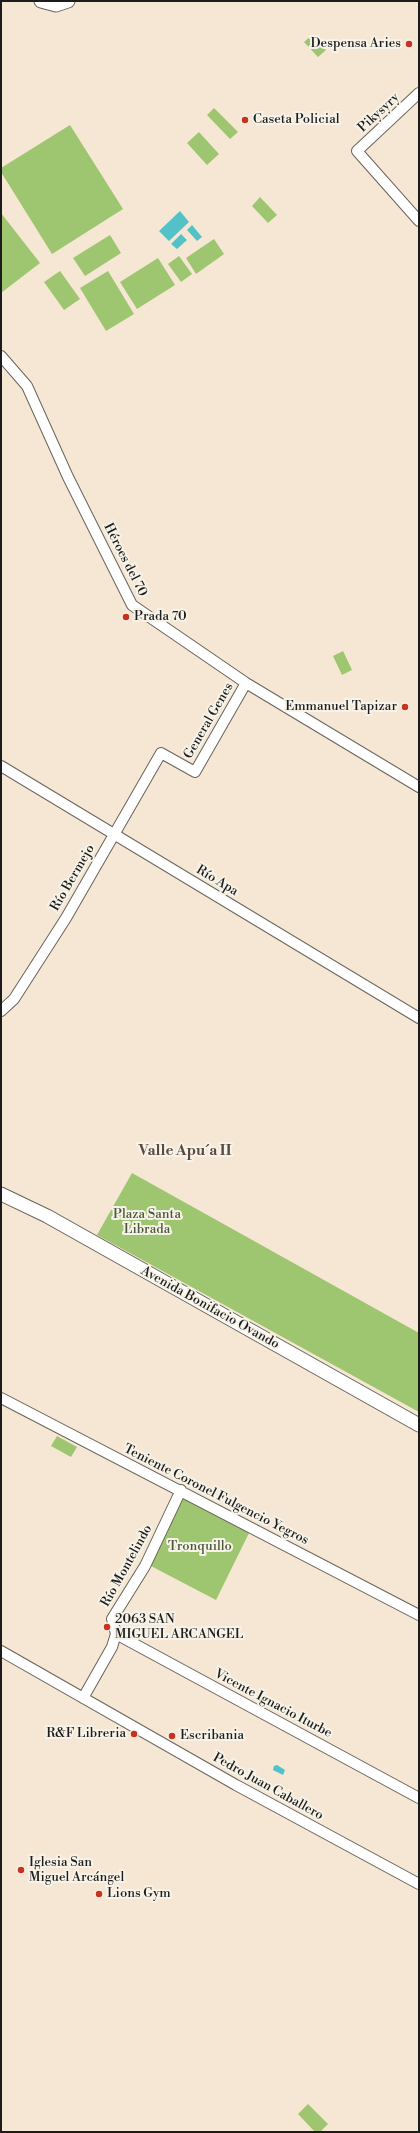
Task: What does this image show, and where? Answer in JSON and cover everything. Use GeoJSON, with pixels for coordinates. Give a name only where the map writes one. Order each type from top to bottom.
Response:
{"type":"FeatureCollection","features":[{"type":"Feature","properties":{"kind":"main road"},"geometry":{"type":"LineString","coordinates":[[41,1],[56,5],[68,1]]}},
{"type":"Feature","properties":{"kind":"main road","name":"Avenida Bonifacio Ovando"},"geometry":{"type":"LineString","coordinates":[[1,1194],[47,1216],[419,1425]]}},
{"type":"Feature","properties":{"kind":"street","name":"Pikysyry"},"geometry":{"type":"LineString","coordinates":[[419,93],[356,151],[419,221]]}},
{"type":"Feature","properties":{"kind":"street","name":"Héroes del 70"},"geometry":{"type":"LineString","coordinates":[[1,356],[27,386],[68,477],[131,604],[246,684],[419,787]]}},
{"type":"Feature","properties":{"kind":"street","name":"General Genes"},"geometry":{"type":"LineString","coordinates":[[161,753],[195,772],[246,684]]}},
{"type":"Feature","properties":{"kind":"street","name":"Río Bermejo"},"geometry":{"type":"LineString","coordinates":[[1,1011],[14,999],[66,918],[161,753]]}},
{"type":"Feature","properties":{"kind":"street","name":"Río Apa"},"geometry":{"type":"LineString","coordinates":[[1,766],[419,1018]]}},
{"type":"Feature","properties":{"kind":"street","name":"Teniente Coronel Fulgencio Yegros"},"geometry":{"type":"LineString","coordinates":[[1,1398],[182,1490],[264,1536],[419,1615]]}},
{"type":"Feature","properties":{"kind":"street","name":"Río Montelindo"},"geometry":{"type":"LineString","coordinates":[[83,1698],[112,1647],[116,1634],[112,1619],[145,1566],[182,1490]]}},
{"type":"Feature","properties":{"kind":"street","name":"Vicente Ignacio Iturbe"},"geometry":{"type":"LineString","coordinates":[[116,1634],[419,1798]]}},
{"type":"Feature","properties":{"kind":"street","name":"Pedro Juan Caballero"},"geometry":{"type":"LineString","coordinates":[[1,1651],[236,1785],[419,1884]]}},
{"type":"Feature","properties":{"kind":"green space"},"geometry":{"type":"Polygon","coordinates":[[[312,35],[326,50],[318,57],[304,42],[312,35]]]}},
{"type":"Feature","properties":{"kind":"green space"},"geometry":{"type":"Polygon","coordinates":[[[214,108],[238,132],[230,139],[207,115],[214,108]]]}},
{"type":"Feature","properties":{"kind":"green space"},"geometry":{"type":"Polygon","coordinates":[[[70,125],[123,209],[52,254],[1,172],[1,168],[70,125]]]}},
{"type":"Feature","properties":{"kind":"green space"},"geometry":{"type":"Polygon","coordinates":[[[199,132],[219,154],[207,165],[187,143],[199,132]]]}},
{"type":"Feature","properties":{"kind":"green space"},"geometry":{"type":"Polygon","coordinates":[[[260,197],[277,215],[268,223],[252,206],[260,197]]]}},
{"type":"Feature","properties":{"kind":"green space"},"geometry":{"type":"Polygon","coordinates":[[[1,213],[40,263],[1,293],[1,213]]]}},
{"type":"Feature","properties":{"kind":"green space"},"geometry":{"type":"Polygon","coordinates":[[[110,235],[121,253],[85,276],[73,258],[110,235]]]}},
{"type":"Feature","properties":{"kind":"green space"},"geometry":{"type":"Polygon","coordinates":[[[214,239],[224,254],[196,274],[186,258],[214,239]]]}},
{"type":"Feature","properties":{"kind":"green space"},"geometry":{"type":"Polygon","coordinates":[[[179,256],[192,274],[181,282],[168,264],[179,256]]]}},
{"type":"Feature","properties":{"kind":"green space"},"geometry":{"type":"Polygon","coordinates":[[[158,258],[175,285],[137,309],[120,282],[158,258]]]}},
{"type":"Feature","properties":{"kind":"green space"},"geometry":{"type":"Polygon","coordinates":[[[60,271],[80,299],[64,310],[44,282],[60,271]]]}},
{"type":"Feature","properties":{"kind":"green space"},"geometry":{"type":"Polygon","coordinates":[[[108,271],[134,314],[106,331],[80,288],[108,271]]]}},
{"type":"Feature","properties":{"kind":"green space"},"geometry":{"type":"Polygon","coordinates":[[[343,651],[352,670],[342,675],[333,656],[343,651]]]}},
{"type":"Feature","properties":{"kind":"green space","name":"Plaza Santa Librada"},"geometry":{"type":"Polygon","coordinates":[[[132,1173],[419,1333],[419,1412],[97,1235],[132,1173]]]}},
{"type":"Feature","properties":{"kind":"green space"},"geometry":{"type":"Polygon","coordinates":[[[57,1436],[77,1447],[71,1457],[51,1446],[57,1436]]]}},
{"type":"Feature","properties":{"kind":"green space","name":"Tronquillo"},"geometry":{"type":"Polygon","coordinates":[[[184,1495],[250,1531],[216,1600],[149,1565],[184,1495]]]}},
{"type":"Feature","properties":{"kind":"green space"},"geometry":{"type":"Polygon","coordinates":[[[308,2104],[328,2124],[320,2132],[315,2132],[298,2114],[308,2104]]]}},
{"type":"Feature","properties":{"kind":"water"},"geometry":{"type":"Polygon","coordinates":[[[180,211],[189,222],[169,241],[159,231],[180,211]]]}},
{"type":"Feature","properties":{"kind":"water"},"geometry":{"type":"Polygon","coordinates":[[[192,225],[202,237],[197,241],[187,230],[192,225]]]}},
{"type":"Feature","properties":{"kind":"water"},"geometry":{"type":"Polygon","coordinates":[[[181,234],[187,240],[177,249],[171,244],[181,234]]]}},
{"type":"Feature","properties":{"kind":"water"},"geometry":{"type":"Polygon","coordinates":[[[277,1765],[285,1770],[283,1775],[273,1770],[274,1766],[277,1765]]]}},
{"type":"Feature","properties":{"kind":"place","name":"Despensa Aries"},"geometry":{"type":"Point","coordinates":[409,44]}},
{"type":"Feature","properties":{"kind":"place","name":"Caseta Policial"},"geometry":{"type":"Point","coordinates":[245,120]}},
{"type":"Feature","properties":{"kind":"place","name":"Prada 70"},"geometry":{"type":"Point","coordinates":[126,617]}},
{"type":"Feature","properties":{"kind":"place","name":"Emmanuel Tapizar"},"geometry":{"type":"Point","coordinates":[405,707]}},
{"type":"Feature","properties":{"kind":"place","name":"2063 SAN MIGUEL ARCANGEL"},"geometry":{"type":"Point","coordinates":[107,1627]}},
{"type":"Feature","properties":{"kind":"place","name":"R&F Libreria"},"geometry":{"type":"Point","coordinates":[134,1734]}},
{"type":"Feature","properties":{"kind":"place","name":"Escribania"},"geometry":{"type":"Point","coordinates":[172,1736]}},
{"type":"Feature","properties":{"kind":"place","name":"Iglesia San Miguel Arcángel"},"geometry":{"type":"Point","coordinates":[21,1870]}},
{"type":"Feature","properties":{"kind":"place","name":"Lions Gym"},"geometry":{"type":"Point","coordinates":[99,1894]}},
{"type":"Feature","properties":{"kind":"district","name":"Valle Apu´a II"},"geometry":{"type":"Point","coordinates":[185,1151]}}]}
